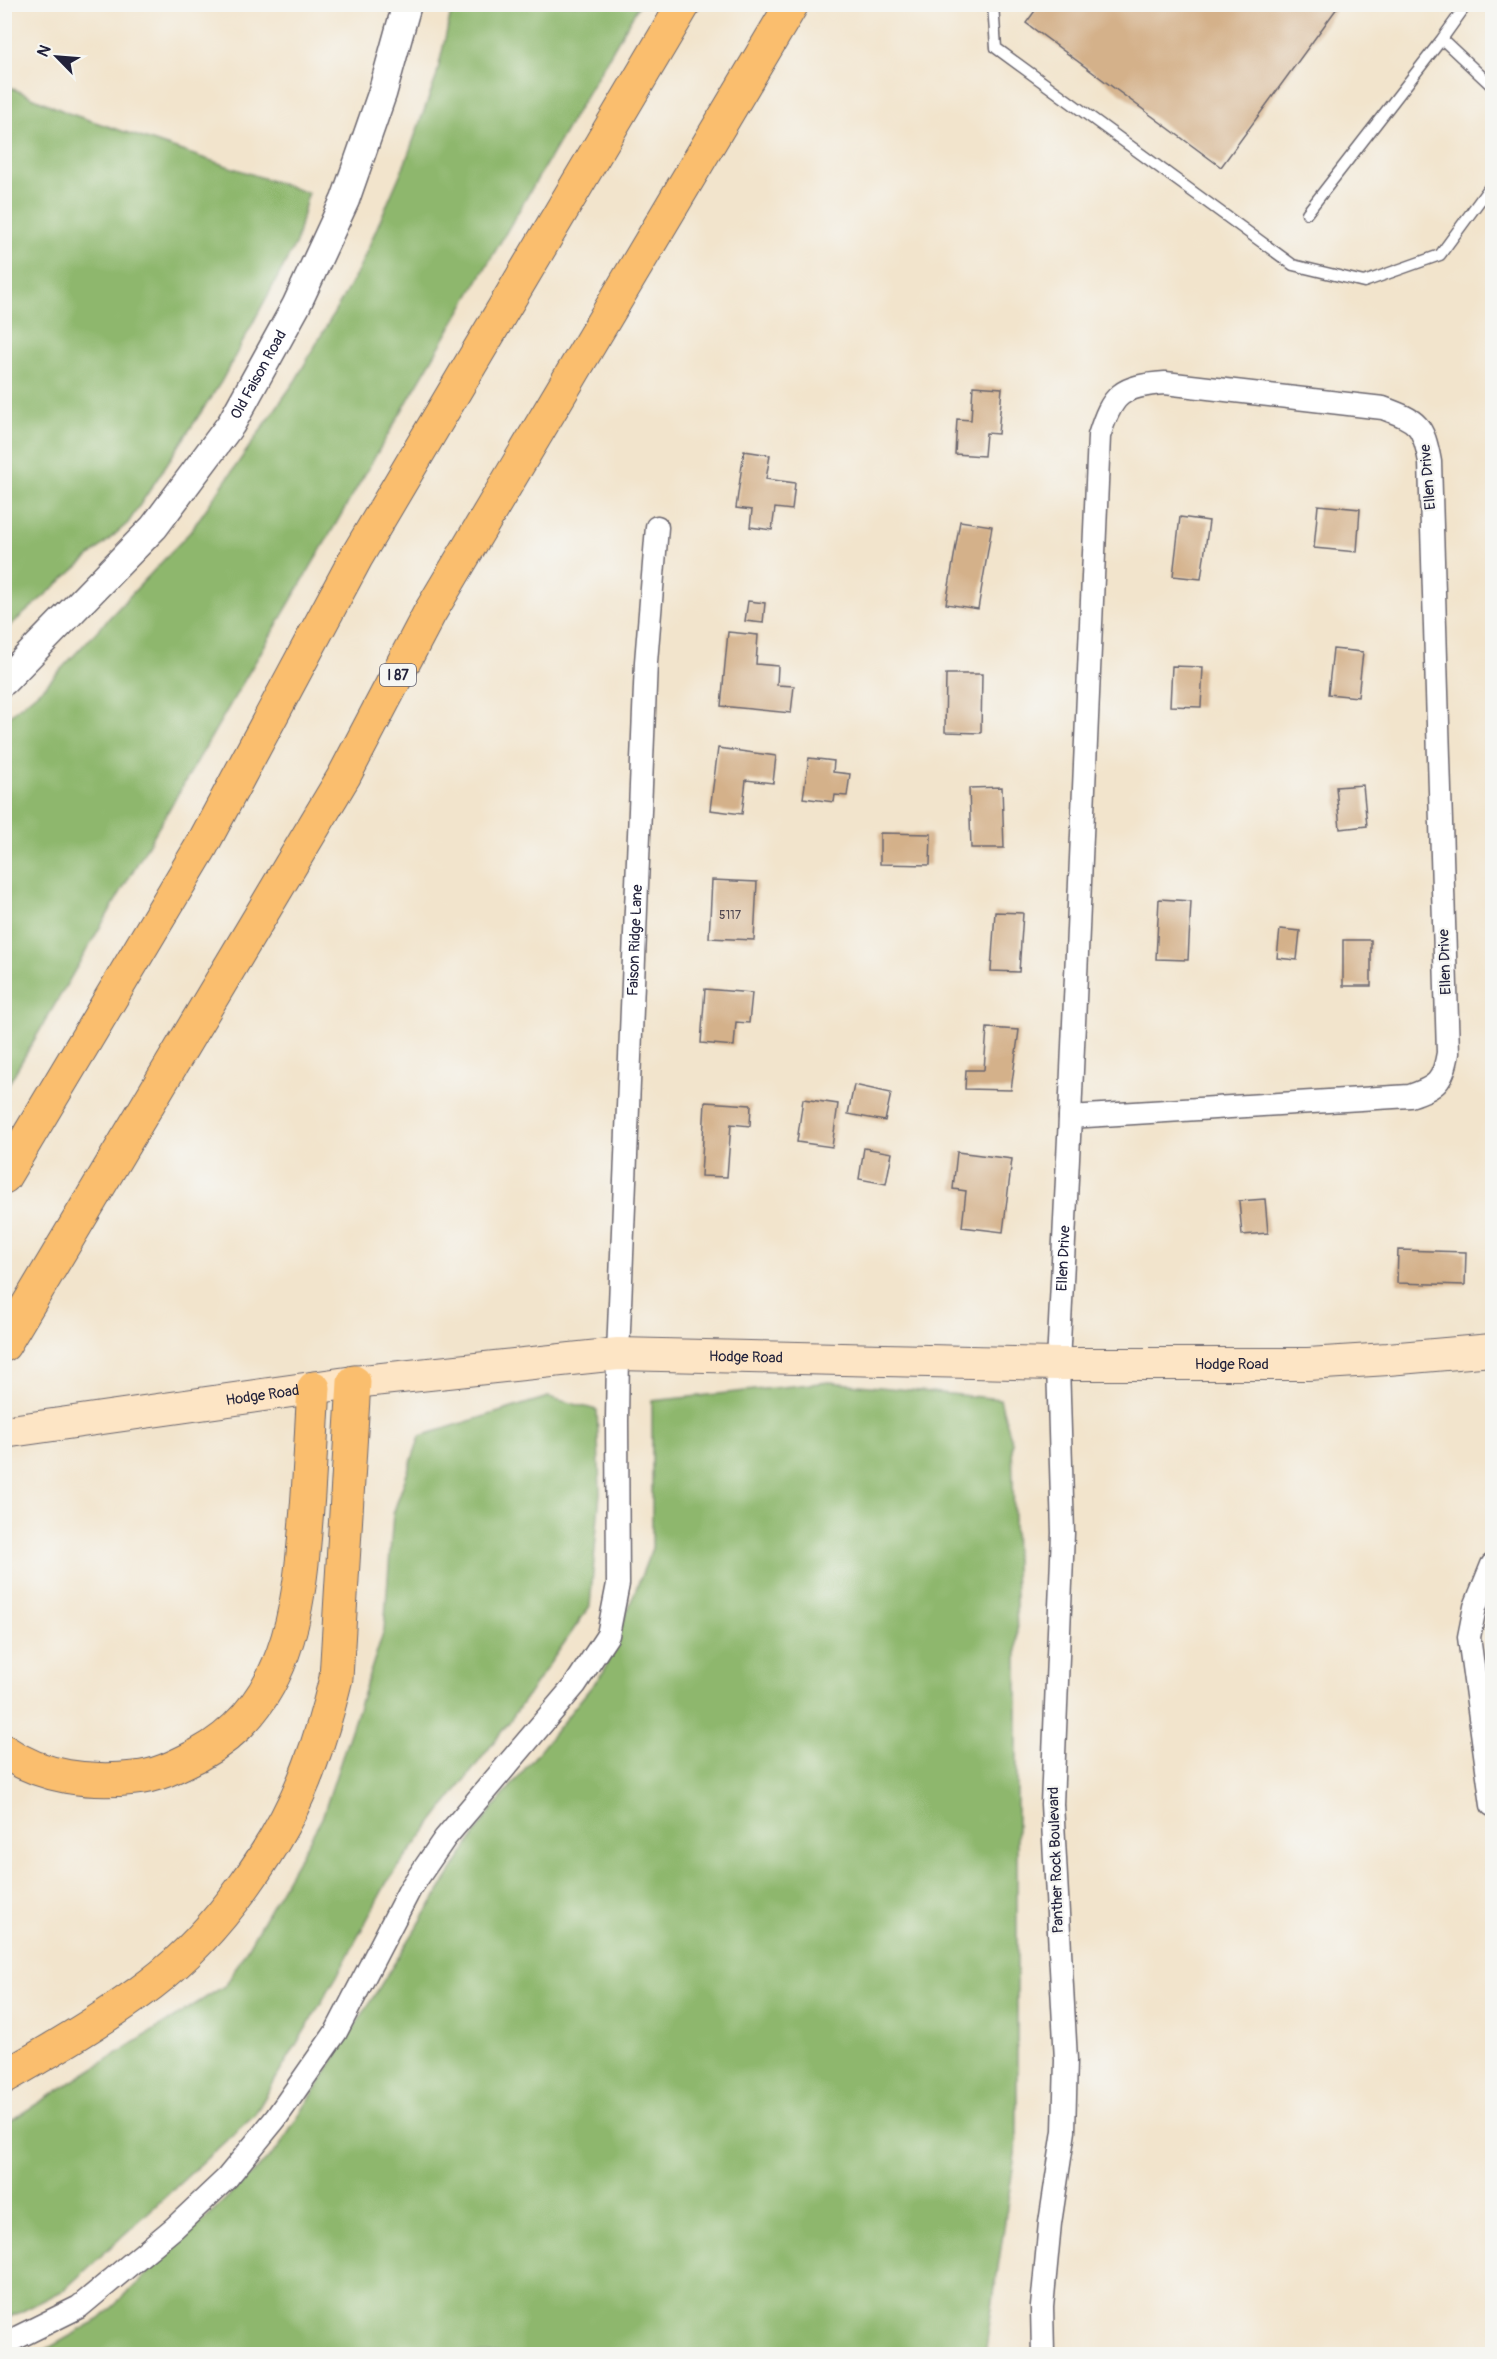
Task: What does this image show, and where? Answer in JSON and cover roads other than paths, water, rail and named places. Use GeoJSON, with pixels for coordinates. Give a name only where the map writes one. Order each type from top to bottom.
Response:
{"type":"FeatureCollection","features":[{"type":"Feature","properties":{"kind":"highway"},"geometry":{"type":"LineString","coordinates":[[4,1177],[201,847],[357,556],[684,4]]}},
{"type":"Feature","properties":{"kind":"highway","name":"I 87"},"geometry":{"type":"LineString","coordinates":[[4,1345],[345,776],[429,614],[792,4]]}},
{"type":"Feature","properties":{"kind":"highway"},"geometry":{"type":"LineString","coordinates":[[4,2078],[124,2003],[152,1983],[192,1948],[226,1909],[257,1867],[281,1826],[310,1768],[326,1720],[336,1678],[354,1382]]}},
{"type":"Feature","properties":{"kind":"highway"},"geometry":{"type":"LineString","coordinates":[[4,1751],[38,1768],[70,1778],[104,1781],[144,1777],[175,1767],[207,1750],[231,1732],[252,1710],[271,1683],[285,1648],[297,1606],[308,1505],[314,1388]]}},
{"type":"Feature","properties":{"kind":"main road","name":"Hodge Road"},"geometry":{"type":"LineString","coordinates":[[4,1432],[354,1382],[618,1354],[1058,1364],[1308,1364],[1492,1350]]}},
{"type":"Feature","properties":{"kind":"street","name":"Old Faison Road"},"geometry":{"type":"LineString","coordinates":[[4,681],[154,527],[231,424],[296,306],[345,200],[382,94],[398,8]]}},
{"type":"Feature","properties":{"kind":"street","name":"Ellen Drive"},"geometry":{"type":"LineString","coordinates":[[1058,1364],[1099,436],[1107,411],[1123,391],[1143,384],[1165,383],[1383,408],[1406,416],[1417,424],[1425,437],[1430,462],[1448,1053],[1444,1074],[1429,1090],[1410,1096],[1070,1117]]}},
{"type":"Feature","properties":{"kind":"street","name":"Faison Ridge Lane"},"geometry":{"type":"LineString","coordinates":[[4,2344],[78,2307],[174,2228],[227,2178],[276,2118],[336,2032],[410,1889],[445,1838],[575,1686],[608,1635],[618,1584],[616,1421],[618,1354],[646,662],[657,527]]}},
{"type":"Feature","properties":{"kind":"street","name":"Panther Rock Boulevard"},"geometry":{"type":"LineString","coordinates":[[1043,2355],[1042,2307],[1050,2223],[1064,2131],[1066,2060],[1052,1804],[1062,1533],[1058,1364]]}},
{"type":"Feature","properties":{"kind":"street"},"geometry":{"type":"LineString","coordinates":[[1492,1565],[1475,1607],[1469,1637],[1492,1805]]}},
{"type":"Feature","properties":{"kind":"lane"},"geometry":{"type":"LineString","coordinates":[[993,4],[996,48],[1293,266],[1364,282],[1440,255],[1492,184]]}},
{"type":"Feature","properties":{"kind":"lane"},"geometry":{"type":"LineString","coordinates":[[1308,213],[1467,4]]}},
{"type":"Feature","properties":{"kind":"lane"},"geometry":{"type":"LineString","coordinates":[[1442,39],[1492,86]]}}]}
